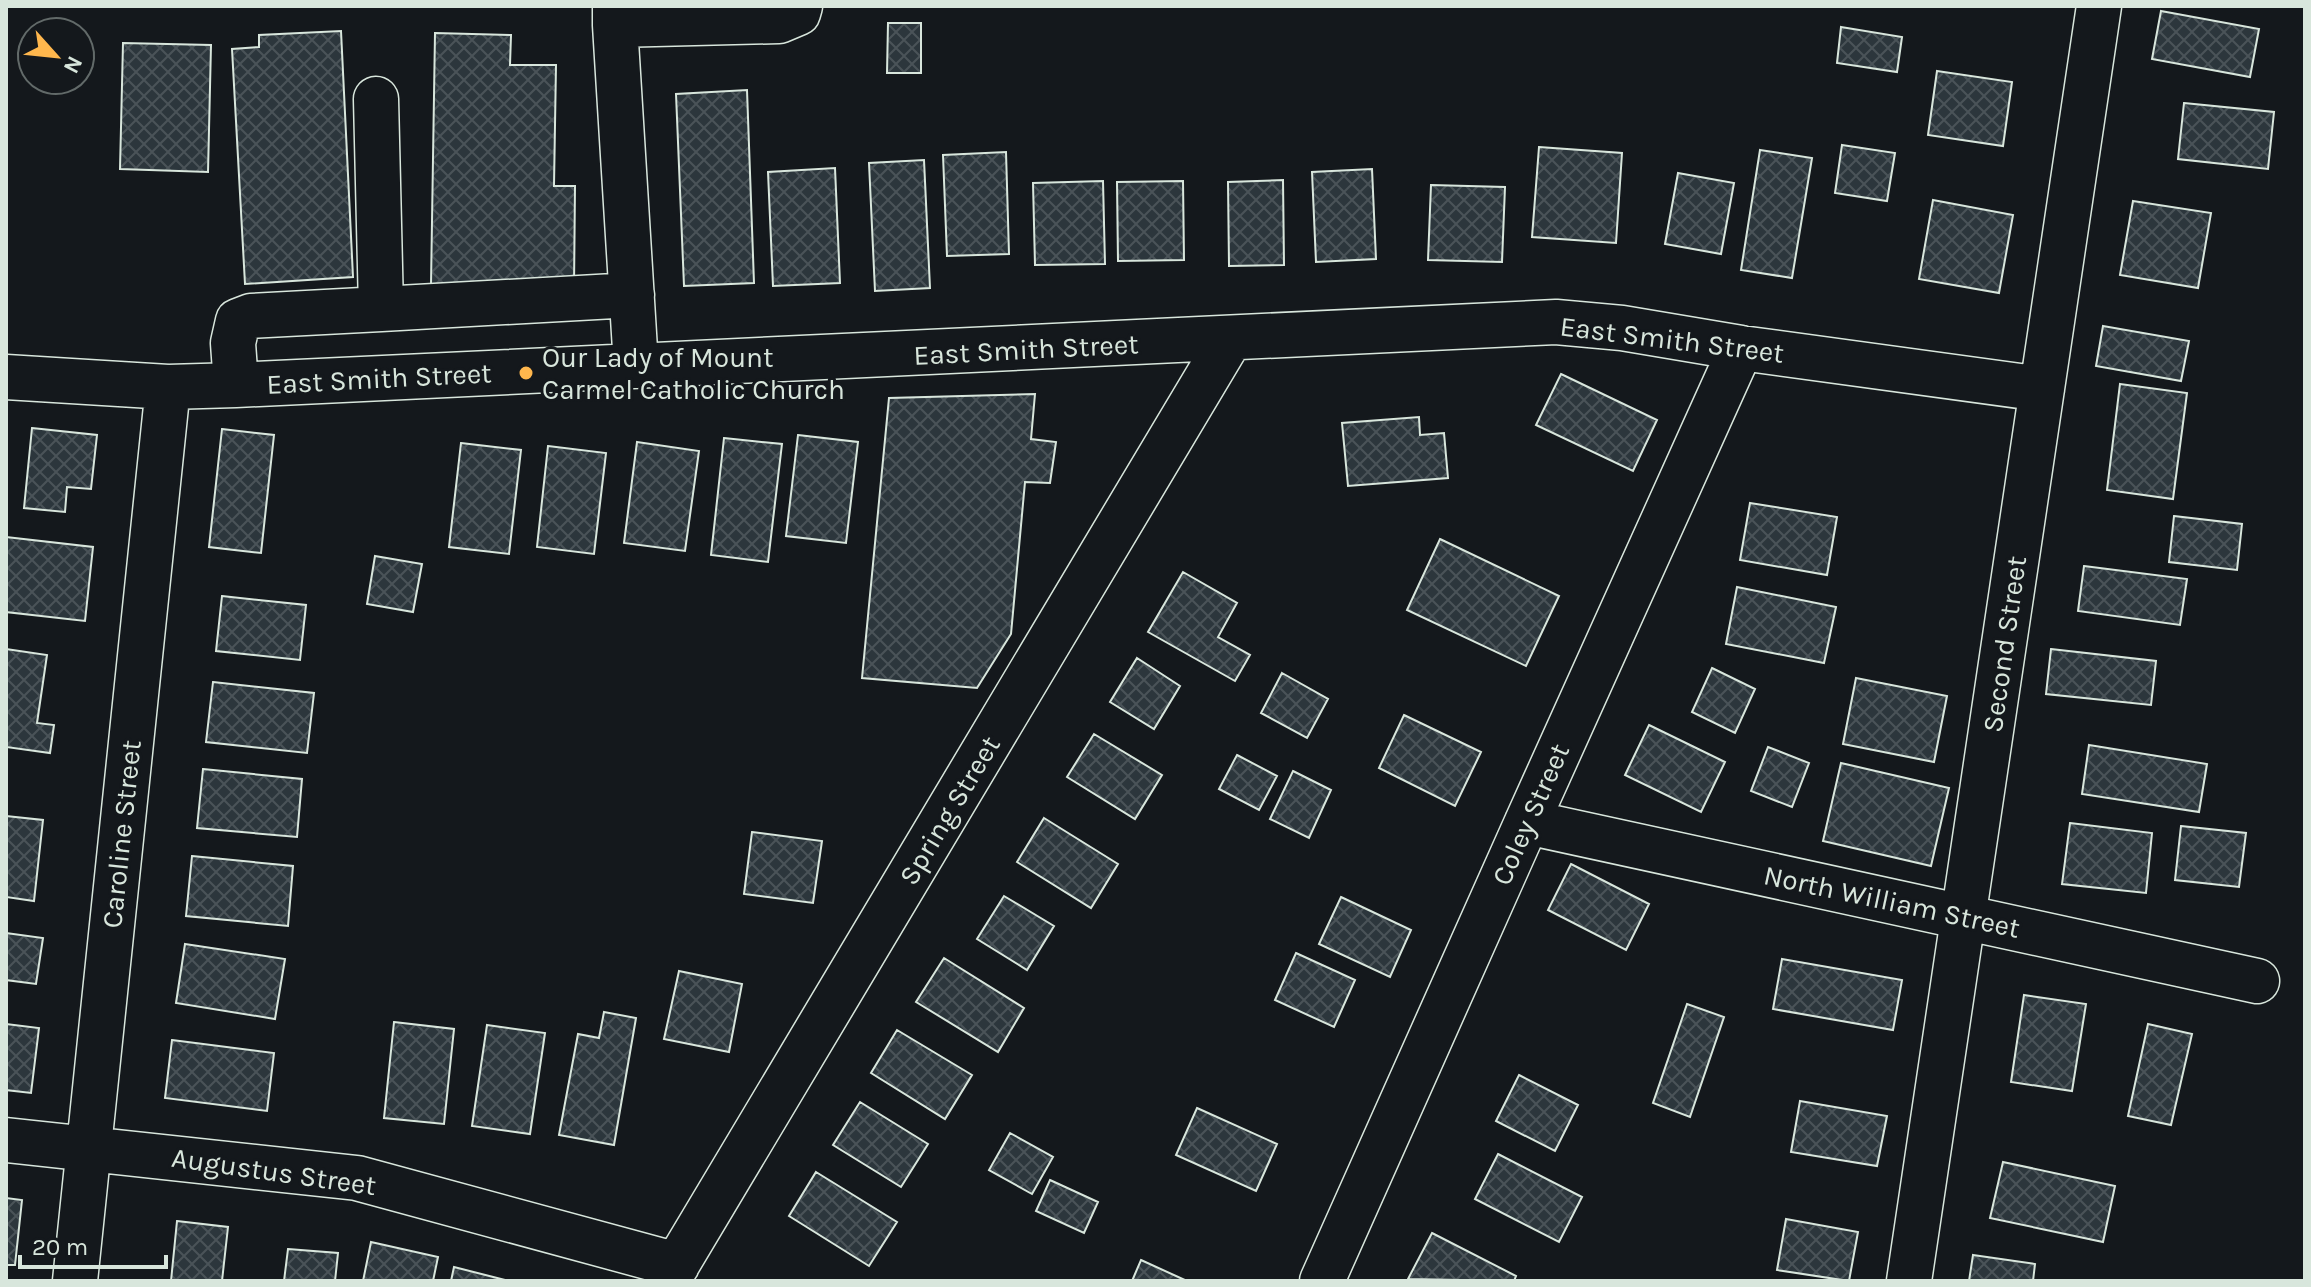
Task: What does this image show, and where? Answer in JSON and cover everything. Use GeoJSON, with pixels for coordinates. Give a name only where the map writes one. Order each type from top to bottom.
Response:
{"type":"FeatureCollection","features":[{"type":"Feature","properties":{"kind":"street"},"geometry":{"type":"LineString","coordinates":[[636,366],[615,16],[779,21],[798,13],[800,6]]}},
{"type":"Feature","properties":{"kind":"street","name":"Second Street"},"geometry":{"type":"LineString","coordinates":[[1909,1281],[2099,6]]}},
{"type":"Feature","properties":{"kind":"street"},"geometry":{"type":"LineString","coordinates":[[376,99],[381,309]]}},
{"type":"Feature","properties":{"kind":"street"},"geometry":{"type":"LineString","coordinates":[[236,385],[233,343],[238,321],[251,316],[632,295]]}},
{"type":"Feature","properties":{"kind":"street","name":"East Smith Street"},"geometry":{"type":"LineString","coordinates":[[6,377],[168,387],[236,385],[1556,322],[1622,328],[1741,348],[2042,389]]}},
{"type":"Feature","properties":{"kind":"street","name":"Spring Street"},"geometry":{"type":"LineString","coordinates":[[672,1273],[1230,339]]}},
{"type":"Feature","properties":{"kind":"street","name":"Coley Street"},"geometry":{"type":"LineString","coordinates":[[1322,1281],[1741,348]]}},
{"type":"Feature","properties":{"kind":"street","name":"Caroline Street"},"geometry":{"type":"LineString","coordinates":[[75,1281],[168,387]]}},
{"type":"Feature","properties":{"kind":"street","name":"North William Street"},"geometry":{"type":"LineString","coordinates":[[1527,822],[2257,981]]}},
{"type":"Feature","properties":{"kind":"street","name":"Augustus Street"},"geometry":{"type":"LineString","coordinates":[[6,1140],[357,1178],[672,1273]]}},
{"type":"Feature","properties":{"kind":"building"},"geometry":{"type":"Polygon","coordinates":[[[2161,11],[2259,29],[2250,77],[2152,59],[2161,11]]]}},
{"type":"Feature","properties":{"kind":"building"},"geometry":{"type":"Polygon","coordinates":[[[888,23],[921,23],[921,73],[887,73],[888,23]]]}},
{"type":"Feature","properties":{"kind":"building"},"geometry":{"type":"Polygon","coordinates":[[[1841,27],[1902,37],[1897,72],[1837,63],[1841,27]]]}},
{"type":"Feature","properties":{"kind":"building"},"geometry":{"type":"Polygon","coordinates":[[[341,31],[353,277],[245,284],[232,49],[259,47],[259,35],[341,31]]]}},
{"type":"Feature","properties":{"kind":"building"},"geometry":{"type":"Polygon","coordinates":[[[435,33],[511,35],[510,65],[556,65],[554,186],[575,186],[574,287],[431,285],[435,33]]]}},
{"type":"Feature","properties":{"kind":"building"},"geometry":{"type":"Polygon","coordinates":[[[123,43],[211,45],[208,172],[120,169],[123,43]]]}},
{"type":"Feature","properties":{"kind":"building"},"geometry":{"type":"Polygon","coordinates":[[[1937,71],[2012,82],[2003,146],[1928,135],[1937,71]]]}},
{"type":"Feature","properties":{"kind":"building"},"geometry":{"type":"Polygon","coordinates":[[[747,90],[754,283],[684,286],[676,94],[747,90]]]}},
{"type":"Feature","properties":{"kind":"building"},"geometry":{"type":"Polygon","coordinates":[[[2184,103],[2274,112],[2268,169],[2178,159],[2184,103]]]}},
{"type":"Feature","properties":{"kind":"building"},"geometry":{"type":"Polygon","coordinates":[[[1842,145],[1895,153],[1887,201],[1835,193],[1842,145]]]}},
{"type":"Feature","properties":{"kind":"building"},"geometry":{"type":"Polygon","coordinates":[[[1539,147],[1622,153],[1616,243],[1532,237],[1539,147]]]}},
{"type":"Feature","properties":{"kind":"building"},"geometry":{"type":"Polygon","coordinates":[[[1760,150],[1812,158],[1792,278],[1741,270],[1760,150]]]}},
{"type":"Feature","properties":{"kind":"building"},"geometry":{"type":"Polygon","coordinates":[[[1006,152],[1009,254],[947,256],[943,155],[1006,152]]]}},
{"type":"Feature","properties":{"kind":"building"},"geometry":{"type":"Polygon","coordinates":[[[924,160],[930,288],[875,291],[869,163],[924,160]]]}},
{"type":"Feature","properties":{"kind":"building"},"geometry":{"type":"Polygon","coordinates":[[[835,168],[840,283],[773,286],[768,172],[835,168]]]}},
{"type":"Feature","properties":{"kind":"building"},"geometry":{"type":"Polygon","coordinates":[[[1372,169],[1376,259],[1316,262],[1312,172],[1372,169]]]}},
{"type":"Feature","properties":{"kind":"building"},"geometry":{"type":"Polygon","coordinates":[[[1678,173],[1734,183],[1721,254],[1665,244],[1678,173]]]}},
{"type":"Feature","properties":{"kind":"building"},"geometry":{"type":"Polygon","coordinates":[[[1283,180],[1284,265],[1229,266],[1228,182],[1283,180]]]}},
{"type":"Feature","properties":{"kind":"building"},"geometry":{"type":"Polygon","coordinates":[[[1103,181],[1105,264],[1035,265],[1033,183],[1103,181]]]}},
{"type":"Feature","properties":{"kind":"building"},"geometry":{"type":"Polygon","coordinates":[[[1183,181],[1184,260],[1118,261],[1117,182],[1183,181]]]}},
{"type":"Feature","properties":{"kind":"building"},"geometry":{"type":"Polygon","coordinates":[[[1431,185],[1505,187],[1502,262],[1428,260],[1431,185]]]}},
{"type":"Feature","properties":{"kind":"building"},"geometry":{"type":"Polygon","coordinates":[[[1933,200],[2013,215],[1999,293],[1919,279],[1933,200]]]}},
{"type":"Feature","properties":{"kind":"building"},"geometry":{"type":"Polygon","coordinates":[[[2133,201],[2211,213],[2198,288],[2120,275],[2133,201]]]}},
{"type":"Feature","properties":{"kind":"building"},"geometry":{"type":"Polygon","coordinates":[[[2103,326],[2189,341],[2181,381],[2096,366],[2103,326]]]}},
{"type":"Feature","properties":{"kind":"building"},"geometry":{"type":"Polygon","coordinates":[[[1561,374],[1657,420],[1633,471],[1536,425],[1561,374]]]}},
{"type":"Feature","properties":{"kind":"building"},"geometry":{"type":"Polygon","coordinates":[[[2120,384],[2187,393],[2173,499],[2107,490],[2120,384]]]}},
{"type":"Feature","properties":{"kind":"building"},"geometry":{"type":"Polygon","coordinates":[[[1035,394],[1031,439],[1056,442],[1050,483],[1025,482],[1011,634],[977,688],[862,678],[889,398],[1035,394]]]}},
{"type":"Feature","properties":{"kind":"building"},"geometry":{"type":"Polygon","coordinates":[[[1419,417],[1420,435],[1444,433],[1448,478],[1348,486],[1342,423],[1419,417]]]}},
{"type":"Feature","properties":{"kind":"building"},"geometry":{"type":"Polygon","coordinates":[[[32,428],[97,435],[91,489],[67,487],[65,512],[24,508],[32,428]]]}},
{"type":"Feature","properties":{"kind":"building"},"geometry":{"type":"Polygon","coordinates":[[[222,429],[274,435],[261,553],[209,547],[222,429]]]}},
{"type":"Feature","properties":{"kind":"building"},"geometry":{"type":"Polygon","coordinates":[[[798,435],[858,442],[846,543],[786,536],[798,435]]]}},
{"type":"Feature","properties":{"kind":"building"},"geometry":{"type":"Polygon","coordinates":[[[724,438],[782,444],[768,562],[711,555],[724,438]]]}},
{"type":"Feature","properties":{"kind":"building"},"geometry":{"type":"Polygon","coordinates":[[[637,442],[699,451],[685,551],[624,543],[637,442]]]}},
{"type":"Feature","properties":{"kind":"building"},"geometry":{"type":"Polygon","coordinates":[[[461,443],[521,450],[509,554],[449,547],[461,443]]]}},
{"type":"Feature","properties":{"kind":"building"},"geometry":{"type":"Polygon","coordinates":[[[548,446],[606,453],[594,554],[537,547],[548,446]]]}},
{"type":"Feature","properties":{"kind":"building"},"geometry":{"type":"Polygon","coordinates":[[[1750,503],[1837,517],[1827,575],[1740,560],[1750,503]]]}},
{"type":"Feature","properties":{"kind":"building"},"geometry":{"type":"Polygon","coordinates":[[[2174,516],[2242,524],[2237,570],[2169,562],[2174,516]]]}},
{"type":"Feature","properties":{"kind":"building"},"geometry":{"type":"Polygon","coordinates":[[[6,537],[93,547],[85,621],[6,612],[6,537]]]}},
{"type":"Feature","properties":{"kind":"building"},"geometry":{"type":"Polygon","coordinates":[[[1440,539],[1559,596],[1526,666],[1407,610],[1440,539]]]}},
{"type":"Feature","properties":{"kind":"building"},"geometry":{"type":"Polygon","coordinates":[[[375,556],[422,564],[413,612],[367,604],[375,556]]]}},
{"type":"Feature","properties":{"kind":"building"},"geometry":{"type":"Polygon","coordinates":[[[2084,566],[2187,579],[2180,625],[2078,611],[2084,566]]]}},
{"type":"Feature","properties":{"kind":"building"},"geometry":{"type":"Polygon","coordinates":[[[1183,572],[1237,603],[1218,637],[1250,655],[1235,681],[1148,632],[1183,572]]]}},
{"type":"Feature","properties":{"kind":"building"},"geometry":{"type":"Polygon","coordinates":[[[1737,587],[1836,607],[1824,663],[1726,644],[1737,587]]]}},
{"type":"Feature","properties":{"kind":"building"},"geometry":{"type":"Polygon","coordinates":[[[222,596],[306,605],[300,660],[216,651],[222,596]]]}},
{"type":"Feature","properties":{"kind":"building"},"geometry":{"type":"Polygon","coordinates":[[[6,649],[47,655],[37,723],[54,725],[50,753],[6,747],[6,649]]]}},
{"type":"Feature","properties":{"kind":"building"},"geometry":{"type":"Polygon","coordinates":[[[2051,649],[2156,661],[2151,705],[2046,694],[2051,649]]]}},
{"type":"Feature","properties":{"kind":"building"},"geometry":{"type":"Polygon","coordinates":[[[1137,658],[1180,686],[1154,729],[1110,702],[1137,658]]]}},
{"type":"Feature","properties":{"kind":"building"},"geometry":{"type":"Polygon","coordinates":[[[1712,668],[1755,689],[1735,733],[1692,712],[1712,668]]]}},
{"type":"Feature","properties":{"kind":"building"},"geometry":{"type":"Polygon","coordinates":[[[1282,673],[1328,699],[1307,738],[1261,713],[1282,673]]]}},
{"type":"Feature","properties":{"kind":"building"},"geometry":{"type":"Polygon","coordinates":[[[1856,678],[1947,696],[1934,762],[1843,744],[1856,678]]]}},
{"type":"Feature","properties":{"kind":"building"},"geometry":{"type":"Polygon","coordinates":[[[213,682],[314,693],[307,753],[206,742],[213,682]]]}},
{"type":"Feature","properties":{"kind":"building"},"geometry":{"type":"Polygon","coordinates":[[[1404,715],[1481,752],[1455,806],[1379,768],[1404,715]]]}},
{"type":"Feature","properties":{"kind":"building"},"geometry":{"type":"Polygon","coordinates":[[[1649,725],[1725,762],[1701,812],[1625,775],[1649,725]]]}},
{"type":"Feature","properties":{"kind":"building"},"geometry":{"type":"Polygon","coordinates":[[[1094,734],[1162,775],[1135,819],[1067,777],[1094,734]]]}},
{"type":"Feature","properties":{"kind":"building"},"geometry":{"type":"Polygon","coordinates":[[[2089,745],[2207,764],[2199,812],[2082,794],[2089,745]]]}},
{"type":"Feature","properties":{"kind":"building"},"geometry":{"type":"Polygon","coordinates":[[[1768,747],[1809,763],[1792,807],[1751,791],[1768,747]]]}},
{"type":"Feature","properties":{"kind":"building"},"geometry":{"type":"Polygon","coordinates":[[[1237,755],[1277,776],[1259,810],[1219,789],[1237,755]]]}},
{"type":"Feature","properties":{"kind":"building"},"geometry":{"type":"Polygon","coordinates":[[[1841,763],[1949,788],[1931,866],[1823,841],[1841,763]]]}},
{"type":"Feature","properties":{"kind":"building"},"geometry":{"type":"Polygon","coordinates":[[[203,769],[302,779],[297,837],[197,828],[203,769]]]}},
{"type":"Feature","properties":{"kind":"building"},"geometry":{"type":"Polygon","coordinates":[[[1293,771],[1331,790],[1309,838],[1270,819],[1293,771]]]}},
{"type":"Feature","properties":{"kind":"building"},"geometry":{"type":"Polygon","coordinates":[[[6,816],[43,820],[34,901],[6,897],[6,816]]]}},
{"type":"Feature","properties":{"kind":"building"},"geometry":{"type":"Polygon","coordinates":[[[1044,818],[1118,864],[1091,908],[1017,862],[1044,818]]]}},
{"type":"Feature","properties":{"kind":"building"},"geometry":{"type":"Polygon","coordinates":[[[2070,823],[2152,833],[2146,893],[2062,884],[2070,823]]]}},
{"type":"Feature","properties":{"kind":"building"},"geometry":{"type":"Polygon","coordinates":[[[2181,826],[2246,833],[2239,887],[2175,880],[2181,826]]]}},
{"type":"Feature","properties":{"kind":"building"},"geometry":{"type":"Polygon","coordinates":[[[752,832],[822,841],[813,903],[744,894],[752,832]]]}},
{"type":"Feature","properties":{"kind":"building"},"geometry":{"type":"Polygon","coordinates":[[[192,856],[293,866],[288,926],[186,916],[192,856]]]}},
{"type":"Feature","properties":{"kind":"building"},"geometry":{"type":"Polygon","coordinates":[[[1571,864],[1649,904],[1626,950],[1548,910],[1571,864]]]}},
{"type":"Feature","properties":{"kind":"building"},"geometry":{"type":"Polygon","coordinates":[[[1004,896],[1054,926],[1027,970],[977,939],[1004,896]]]}},
{"type":"Feature","properties":{"kind":"building"},"geometry":{"type":"Polygon","coordinates":[[[1341,897],[1411,930],[1390,977],[1319,944],[1341,897]]]}},
{"type":"Feature","properties":{"kind":"building"},"geometry":{"type":"Polygon","coordinates":[[[6,933],[43,938],[36,984],[6,980],[6,933]]]}},
{"type":"Feature","properties":{"kind":"building"},"geometry":{"type":"Polygon","coordinates":[[[185,944],[285,959],[275,1019],[176,1003],[185,944]]]}},
{"type":"Feature","properties":{"kind":"building"},"geometry":{"type":"Polygon","coordinates":[[[1296,953],[1355,980],[1334,1027],[1275,1000],[1296,953]]]}},
{"type":"Feature","properties":{"kind":"building"},"geometry":{"type":"Polygon","coordinates":[[[944,958],[1024,1008],[998,1052],[916,1002],[944,958]]]}},
{"type":"Feature","properties":{"kind":"building"},"geometry":{"type":"Polygon","coordinates":[[[1782,959],[1902,980],[1893,1030],[1773,1009],[1782,959]]]}},
{"type":"Feature","properties":{"kind":"building"},"geometry":{"type":"Polygon","coordinates":[[[679,971],[742,984],[729,1052],[664,1039],[679,971]]]}},
{"type":"Feature","properties":{"kind":"building"},"geometry":{"type":"Polygon","coordinates":[[[2024,995],[2086,1004],[2072,1091],[2011,1082],[2024,995]]]}},
{"type":"Feature","properties":{"kind":"building"},"geometry":{"type":"Polygon","coordinates":[[[1687,1004],[1724,1017],[1690,1117],[1653,1103],[1687,1004]]]}},
{"type":"Feature","properties":{"kind":"building"},"geometry":{"type":"Polygon","coordinates":[[[604,1012],[636,1018],[614,1145],[559,1135],[578,1034],[599,1038],[604,1012]]]}},
{"type":"Feature","properties":{"kind":"building"},"geometry":{"type":"Polygon","coordinates":[[[394,1022],[454,1029],[444,1124],[384,1118],[394,1022]]]}},
{"type":"Feature","properties":{"kind":"building"},"geometry":{"type":"Polygon","coordinates":[[[6,1024],[39,1028],[31,1093],[6,1090],[6,1024]]]}},
{"type":"Feature","properties":{"kind":"building"},"geometry":{"type":"Polygon","coordinates":[[[2148,1024],[2192,1034],[2171,1125],[2128,1116],[2148,1024]]]}},
{"type":"Feature","properties":{"kind":"building"},"geometry":{"type":"Polygon","coordinates":[[[487,1025],[545,1033],[530,1134],[472,1126],[487,1025]]]}},
{"type":"Feature","properties":{"kind":"building"},"geometry":{"type":"Polygon","coordinates":[[[897,1030],[972,1075],[945,1119],[871,1073],[897,1030]]]}},
{"type":"Feature","properties":{"kind":"building"},"geometry":{"type":"Polygon","coordinates":[[[172,1040],[274,1053],[267,1111],[165,1098],[172,1040]]]}},
{"type":"Feature","properties":{"kind":"building"},"geometry":{"type":"Polygon","coordinates":[[[1519,1075],[1578,1105],[1555,1151],[1496,1121],[1519,1075]]]}},
{"type":"Feature","properties":{"kind":"building"},"geometry":{"type":"Polygon","coordinates":[[[1800,1101],[1887,1116],[1877,1166],[1791,1152],[1800,1101]]]}},
{"type":"Feature","properties":{"kind":"building"},"geometry":{"type":"Polygon","coordinates":[[[860,1102],[928,1144],[901,1187],[833,1145],[860,1102]]]}},
{"type":"Feature","properties":{"kind":"building"},"geometry":{"type":"Polygon","coordinates":[[[1197,1108],[1277,1144],[1256,1191],[1176,1155],[1197,1108]]]}},
{"type":"Feature","properties":{"kind":"building"},"geometry":{"type":"Polygon","coordinates":[[[1010,1133],[1053,1157],[1032,1194],[989,1170],[1010,1133]]]}},
{"type":"Feature","properties":{"kind":"building"},"geometry":{"type":"Polygon","coordinates":[[[1498,1154],[1582,1197],[1559,1242],[1475,1199],[1498,1154]]]}},
{"type":"Feature","properties":{"kind":"building"},"geometry":{"type":"Polygon","coordinates":[[[2003,1162],[2115,1186],[2103,1242],[1990,1218],[2003,1162]]]}},
{"type":"Feature","properties":{"kind":"building"},"geometry":{"type":"Polygon","coordinates":[[[816,1172],[897,1222],[869,1266],[789,1216],[816,1172]]]}},
{"type":"Feature","properties":{"kind":"building"},"geometry":{"type":"Polygon","coordinates":[[[1050,1180],[1098,1202],[1084,1233],[1036,1211],[1050,1180]]]}},
{"type":"Feature","properties":{"kind":"building"},"geometry":{"type":"Polygon","coordinates":[[[6,1198],[22,1200],[15,1265],[6,1265],[6,1198]]]}},
{"type":"Feature","properties":{"kind":"building"},"geometry":{"type":"Polygon","coordinates":[[[1786,1219],[1858,1232],[1849,1281],[1777,1270],[1786,1219]]]}},
{"type":"Feature","properties":{"kind":"building"},"geometry":{"type":"Polygon","coordinates":[[[177,1221],[228,1227],[222,1281],[171,1281],[177,1221]]]}},
{"type":"Feature","properties":{"kind":"building"},"geometry":{"type":"Polygon","coordinates":[[[1432,1233],[1516,1276],[1514,1281],[1408,1279],[1432,1233]]]}},
{"type":"Feature","properties":{"kind":"building"},"geometry":{"type":"Polygon","coordinates":[[[371,1242],[438,1257],[433,1281],[363,1281],[371,1242]]]}},
{"type":"Feature","properties":{"kind":"building"},"geometry":{"type":"Polygon","coordinates":[[[288,1249],[338,1253],[335,1281],[284,1281],[288,1249]]]}},
{"type":"Feature","properties":{"kind":"building"},"geometry":{"type":"Polygon","coordinates":[[[1973,1255],[2035,1264],[2033,1281],[1969,1281],[1973,1255]]]}},
{"type":"Feature","properties":{"kind":"building"},"geometry":{"type":"Polygon","coordinates":[[[1141,1260],[1187,1281],[1132,1281],[1141,1260]]]}},
{"type":"Feature","properties":{"kind":"building"},"geometry":{"type":"Polygon","coordinates":[[[454,1267],[509,1281],[451,1281],[454,1267]]]}},
{"type":"Feature","properties":{"kind":"place","name":"Our Lady of Mount Carmel Catholic Church"},"geometry":{"type":"Point","coordinates":[526,373]}}]}
